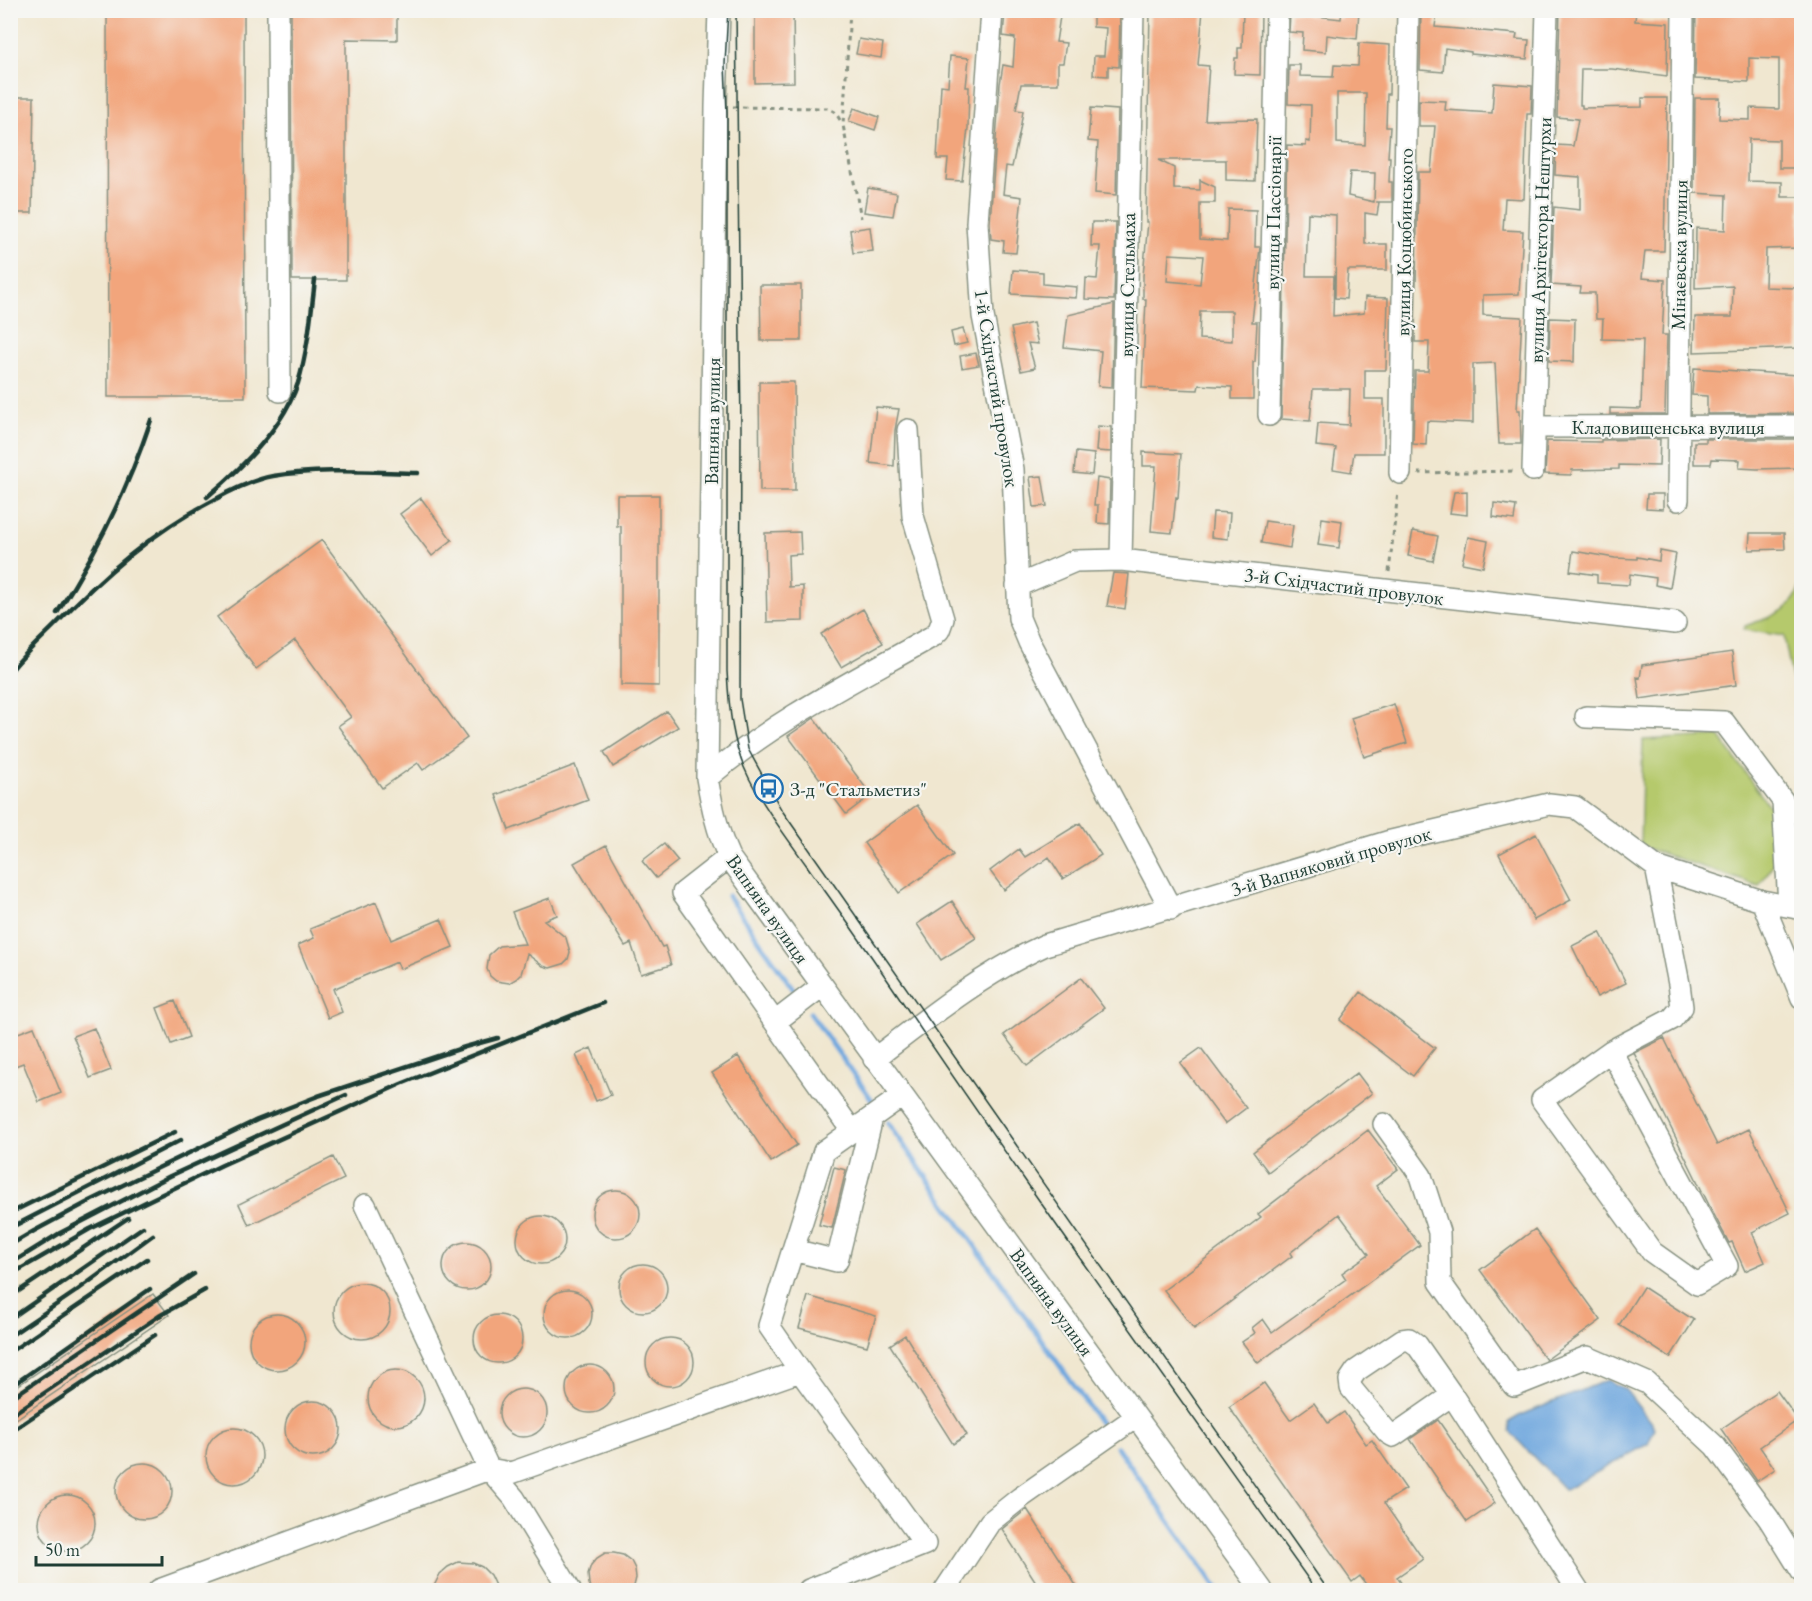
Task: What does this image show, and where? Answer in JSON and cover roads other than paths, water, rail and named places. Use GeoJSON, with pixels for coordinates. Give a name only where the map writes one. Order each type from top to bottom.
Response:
{"type":"FeatureCollection","features":[{"type":"Feature","properties":{"kind":"street"},"geometry":{"type":"LineString","coordinates":[[278,10],[280,391]]}},
{"type":"Feature","properties":{"kind":"street","name":"Вапняна вулиця"},"geometry":{"type":"LineString","coordinates":[[719,10],[707,778],[712,811],[719,835],[729,857],[1136,1417],[1255,1588]]}},
{"type":"Feature","properties":{"kind":"street","name":"1-й Східчастий провулок"},"geometry":{"type":"LineString","coordinates":[[992,10],[977,223],[978,255],[982,316],[1013,469],[1019,618],[1029,642],[1171,909]]}},
{"type":"Feature","properties":{"kind":"street","name":"вулиця Стельмаха"},"geometry":{"type":"LineString","coordinates":[[1121,560],[1133,10]]}},
{"type":"Feature","properties":{"kind":"street","name":"вулиця Пассіонарії"},"geometry":{"type":"LineString","coordinates":[[1269,415],[1277,10]]}},
{"type":"Feature","properties":{"kind":"street","name":"вулиця Коцюбинського"},"geometry":{"type":"LineString","coordinates":[[1400,473],[1408,10]]}},
{"type":"Feature","properties":{"kind":"street","name":"вулиця Архітектора Нештурхи"},"geometry":{"type":"LineString","coordinates":[[1533,470],[1547,10]]}},
{"type":"Feature","properties":{"kind":"street","name":"Мінаєвська вулиця"},"geometry":{"type":"LineString","coordinates":[[1678,501],[1683,10]]}},
{"type":"Feature","properties":{"kind":"street","name":"Кладовищенська вулиця"},"geometry":{"type":"LineString","coordinates":[[1535,427],[1802,426]]}},
{"type":"Feature","properties":{"kind":"street"},"geometry":{"type":"LineString","coordinates":[[707,778],[738,751],[786,720],[933,636],[939,630],[943,619],[913,516],[908,430]]}},
{"type":"Feature","properties":{"kind":"street","name":"3-й Східчастий провулок"},"geometry":{"type":"LineString","coordinates":[[1017,586],[1075,561],[1121,560],[1674,622]]}},
{"type":"Feature","properties":{"kind":"street"},"geometry":{"type":"LineString","coordinates":[[1586,717],[1724,722],[1784,801],[1795,907]]}},
{"type":"Feature","properties":{"kind":"street","name":"3-й Вапняковий провулок"},"geometry":{"type":"LineString","coordinates":[[874,1059],[950,1001],[1012,960],[1045,945],[1171,909],[1387,842],[1549,804],[1575,807],[1656,867],[1762,901],[1795,907]]}},
{"type":"Feature","properties":{"kind":"street"},"geometry":{"type":"LineString","coordinates":[[729,857],[683,892],[852,1131]]}},
{"type":"Feature","properties":{"kind":"street"},"geometry":{"type":"LineString","coordinates":[[1611,1051],[1727,1266],[1697,1284],[1652,1252],[1542,1100],[1611,1051],[1671,1018],[1682,1007],[1680,984],[1656,867]]}},
{"type":"Feature","properties":{"kind":"street"},"geometry":{"type":"LineString","coordinates":[[1762,901],[1802,998]]}},
{"type":"Feature","properties":{"kind":"street"},"geometry":{"type":"LineString","coordinates":[[775,1022],[822,986]]}},
{"type":"Feature","properties":{"kind":"street"},"geometry":{"type":"LineString","coordinates":[[809,1590],[925,1544],[769,1326],[824,1151],[902,1096]]}},
{"type":"Feature","properties":{"kind":"street"},"geometry":{"type":"LineString","coordinates":[[793,1250],[837,1261],[872,1118]]}},
{"type":"Feature","properties":{"kind":"street"},"geometry":{"type":"LineString","coordinates":[[1384,1124],[1421,1176],[1439,1232],[1440,1282],[1514,1386],[1587,1357],[1647,1383],[1715,1446],[1769,1519],[1802,1572]]}},
{"type":"Feature","properties":{"kind":"street"},"geometry":{"type":"LineString","coordinates":[[365,1205],[489,1469],[514,1498],[570,1590]]}},
{"type":"Feature","properties":{"kind":"street"},"geometry":{"type":"LineString","coordinates":[[1452,1395],[1393,1436],[1351,1388],[1350,1380],[1356,1371],[1402,1340],[1409,1339],[1417,1345],[1452,1395],[1578,1590]]}},
{"type":"Feature","properties":{"kind":"street"},"geometry":{"type":"LineString","coordinates":[[159,1590],[489,1469],[511,1473],[800,1371]]}},
{"type":"Feature","properties":{"kind":"street"},"geometry":{"type":"LineString","coordinates":[[945,1590],[990,1522],[1020,1498],[1136,1417]]}},
{"type":"Feature","properties":{"kind":"water"},"geometry":{"type":"Polygon","coordinates":[[[1607,1380],[1625,1389],[1655,1428],[1648,1444],[1565,1490],[1510,1432],[1509,1422],[1607,1380]]]}},
{"type":"Feature","properties":{"kind":"waterway"},"geometry":{"type":"LineString","coordinates":[[728,896],[794,990]]}},
{"type":"Feature","properties":{"kind":"waterway"},"geometry":{"type":"LineString","coordinates":[[810,1013],[872,1100]]}},
{"type":"Feature","properties":{"kind":"waterway"},"geometry":{"type":"LineString","coordinates":[[888,1123],[1101,1424]]}},
{"type":"Feature","properties":{"kind":"waterway"},"geometry":{"type":"LineString","coordinates":[[1117,1447],[1218,1590]]}},
{"type":"Feature","properties":{"kind":"tram line"},"geometry":{"type":"LineString","coordinates":[[728,10],[725,64],[727,113],[727,671],[732,726],[743,765],[755,790],[776,823],[1316,1590]]}},
{"type":"Feature","properties":{"kind":"tram line"},"geometry":{"type":"LineString","coordinates":[[736,10],[741,428],[740,699],[748,749],[781,809],[1328,1590]]}},
{"type":"Feature","properties":{"kind":"railway"},"geometry":{"type":"LineString","coordinates":[[207,497],[260,446],[291,400],[304,358],[315,280]]}},
{"type":"Feature","properties":{"kind":"railway"},"geometry":{"type":"LineString","coordinates":[[57,613],[110,520],[151,420]]}},
{"type":"Feature","properties":{"kind":"railway"},"geometry":{"type":"LineString","coordinates":[[10,672],[72,608],[129,556],[170,526],[235,489],[273,476],[309,472],[418,473]]}},
{"type":"Feature","properties":{"kind":"railway"},"geometry":{"type":"LineString","coordinates":[[10,1275],[90,1229],[222,1165],[401,1084],[603,1003]]}},
{"type":"Feature","properties":{"kind":"railway"},"geometry":{"type":"LineString","coordinates":[[10,1245],[90,1201],[257,1120],[318,1096],[498,1038]]}},
{"type":"Feature","properties":{"kind":"railway"},"geometry":{"type":"LineString","coordinates":[[10,1264],[60,1233],[170,1176],[346,1095]]}},
{"type":"Feature","properties":{"kind":"railway"},"geometry":{"type":"LineString","coordinates":[[10,1213],[175,1132]]}},
{"type":"Feature","properties":{"kind":"railway"},"geometry":{"type":"LineString","coordinates":[[10,1228],[181,1140]]}},
{"type":"Feature","properties":{"kind":"railway"},"geometry":{"type":"LineString","coordinates":[[10,1297],[128,1218]]}},
{"type":"Feature","properties":{"kind":"railway"},"geometry":{"type":"LineString","coordinates":[[10,1319],[143,1227]]}},
{"type":"Feature","properties":{"kind":"railway"},"geometry":{"type":"LineString","coordinates":[[10,1336],[153,1235]]}},
{"type":"Feature","properties":{"kind":"railway"},"geometry":{"type":"LineString","coordinates":[[10,1352],[147,1259]]}},
{"type":"Feature","properties":{"kind":"railway"},"geometry":{"type":"LineString","coordinates":[[10,1399],[194,1274]]}},
{"type":"Feature","properties":{"kind":"railway"},"geometry":{"type":"LineString","coordinates":[[10,1387],[150,1289]]}},
{"type":"Feature","properties":{"kind":"railway"},"geometry":{"type":"LineString","coordinates":[[10,1416],[159,1316],[205,1290]]}},
{"type":"Feature","properties":{"kind":"railway"},"geometry":{"type":"LineString","coordinates":[[10,1432],[155,1335]]}},
{"type":"Feature","properties":{"kind":"place","name":"З-д \"Стальметиз\""},"geometry":{"type":"Point","coordinates":[769,789]}}]}
